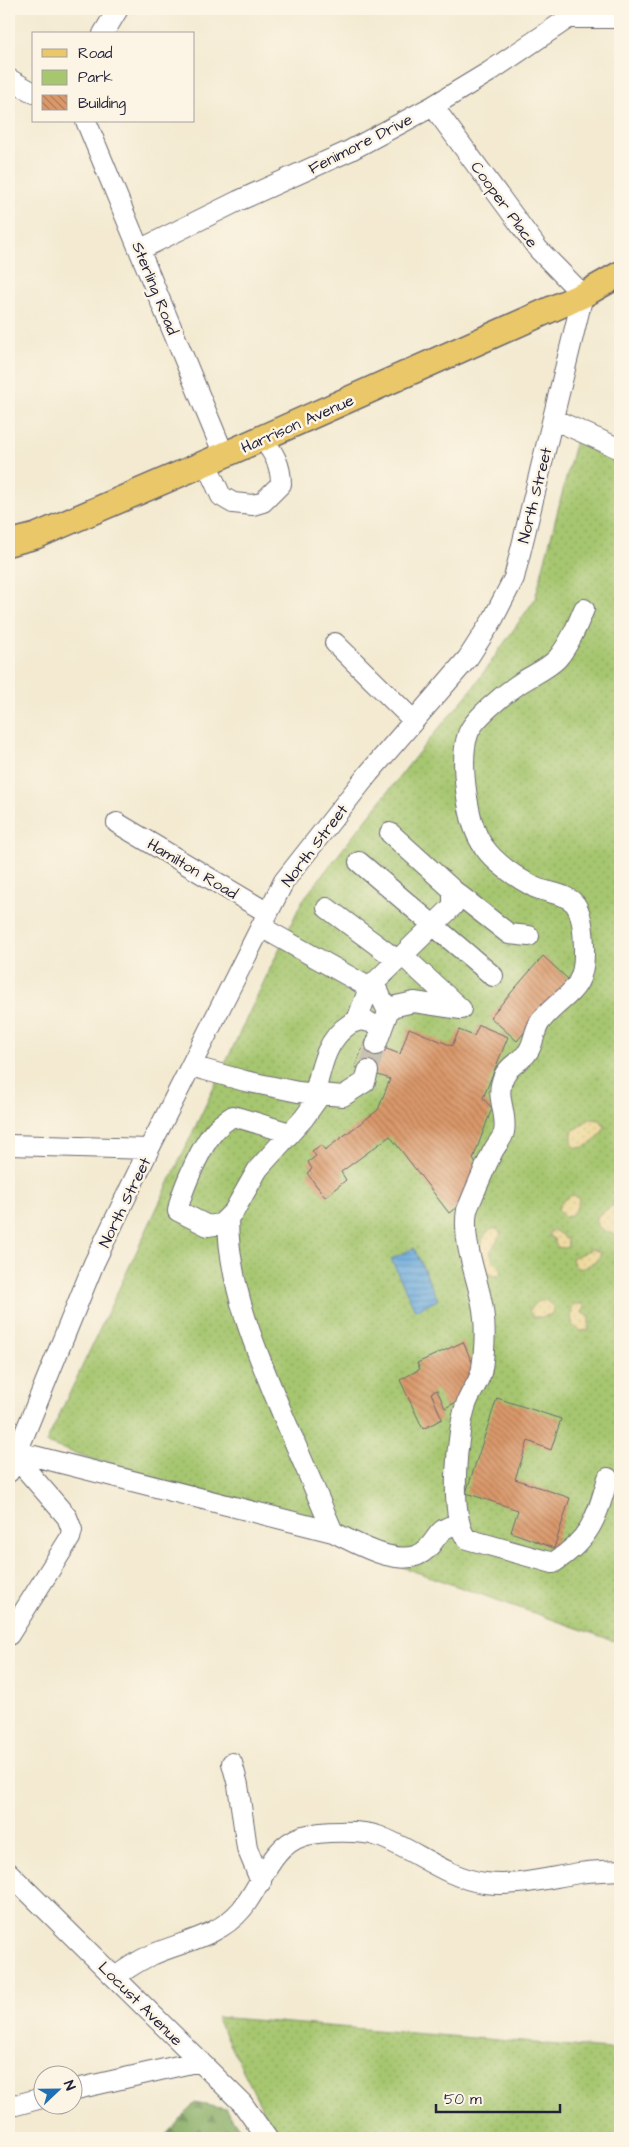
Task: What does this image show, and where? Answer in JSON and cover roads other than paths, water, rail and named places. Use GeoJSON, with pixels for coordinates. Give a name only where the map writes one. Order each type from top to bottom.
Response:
{"type":"FeatureCollection","features":[{"type":"Feature","properties":{"kind":"main road"},"geometry":{"type":"LineString","coordinates":[[583,295],[620,274]]}},
{"type":"Feature","properties":{"kind":"main road","name":"Harrison Avenue"},"geometry":{"type":"LineString","coordinates":[[9,543],[36,536],[215,459],[583,295]]}},
{"type":"Feature","properties":{"kind":"street"},"geometry":{"type":"LineString","coordinates":[[104,32],[118,9]]}},
{"type":"Feature","properties":{"kind":"street","name":"Fenimore Drive"},"geometry":{"type":"LineString","coordinates":[[141,249],[238,201],[350,151],[433,106],[489,72],[575,14],[620,18]]}},
{"type":"Feature","properties":{"kind":"street"},"geometry":{"type":"LineString","coordinates":[[9,79],[32,91]]}},
{"type":"Feature","properties":{"kind":"street","name":"Cooper Place"},"geometry":{"type":"LineString","coordinates":[[433,106],[538,250],[583,295]]}},
{"type":"Feature","properties":{"kind":"street","name":"Sterling Road"},"geometry":{"type":"LineString","coordinates":[[86,122],[141,249],[215,459]]}},
{"type":"Feature","properties":{"kind":"street","name":"North Street"},"geometry":{"type":"LineString","coordinates":[[14,1461],[94,1262],[149,1148],[284,882],[369,773],[468,658],[493,619],[514,578],[583,295]]}},
{"type":"Feature","properties":{"kind":"street"},"geometry":{"type":"LineString","coordinates":[[553,419],[620,449]]}},
{"type":"Feature","properties":{"kind":"street"},"geometry":{"type":"LineString","coordinates":[[215,459],[222,496],[233,503],[253,505],[263,502],[281,484],[281,471],[274,453],[262,438]]}},
{"type":"Feature","properties":{"kind":"street"},"geometry":{"type":"LineString","coordinates":[[584,610],[573,634],[556,659],[516,686],[474,723],[468,733],[466,747],[466,782],[473,822],[483,847],[494,859],[532,886],[568,899],[576,905],[584,953],[582,975],[578,987],[553,1007],[533,1034],[528,1052],[509,1067],[503,1077],[499,1091],[504,1132],[493,1150],[467,1210],[465,1220],[470,1252],[482,1301],[483,1345],[482,1370],[467,1402],[458,1443],[456,1477],[458,1524],[467,1538],[552,1563],[570,1552],[587,1535],[598,1511],[608,1478]]}},
{"type":"Feature","properties":{"kind":"street"},"geometry":{"type":"LineString","coordinates":[[335,643],[414,721]]}},
{"type":"Feature","properties":{"kind":"street","name":"Hamilton Road"},"geometry":{"type":"LineString","coordinates":[[117,823],[378,993],[387,1008]]}},
{"type":"Feature","properties":{"kind":"street"},"geometry":{"type":"LineString","coordinates":[[390,833],[454,890],[509,934],[529,936]]}},
{"type":"Feature","properties":{"kind":"street"},"geometry":{"type":"LineString","coordinates":[[359,862],[493,976]]}},
{"type":"Feature","properties":{"kind":"street"},"geometry":{"type":"LineString","coordinates":[[357,1020],[369,988],[453,906],[454,890]]}},
{"type":"Feature","properties":{"kind":"street"},"geometry":{"type":"LineString","coordinates":[[290,1134],[233,1116],[223,1122],[211,1135],[179,1198],[178,1211],[208,1226],[221,1224],[234,1211],[258,1169],[290,1134],[318,1094],[324,1055],[338,1031],[357,1020],[366,1021],[379,1037],[388,1017],[387,1008],[414,1002],[461,1009],[400,958],[327,908]]}},
{"type":"Feature","properties":{"kind":"street"},"geometry":{"type":"LineString","coordinates":[[191,1066],[244,1081],[318,1094],[343,1096],[365,1082],[368,1071]]}},
{"type":"Feature","properties":{"kind":"street"},"geometry":{"type":"LineString","coordinates":[[9,1145],[149,1148]]}},
{"type":"Feature","properties":{"kind":"street"},"geometry":{"type":"LineString","coordinates":[[228,1217],[228,1242],[239,1301],[268,1380],[333,1532]]}},
{"type":"Feature","properties":{"kind":"street"},"geometry":{"type":"LineString","coordinates":[[14,1461],[333,1532],[378,1553],[402,1558],[426,1550],[440,1531],[458,1524]]}},
{"type":"Feature","properties":{"kind":"street"},"geometry":{"type":"LineString","coordinates":[[9,1635],[70,1538],[72,1530],[67,1517],[14,1461]]}},
{"type":"Feature","properties":{"kind":"street"},"geometry":{"type":"LineString","coordinates":[[232,1763],[247,1848],[261,1882]]}},
{"type":"Feature","properties":{"kind":"street"},"geometry":{"type":"LineString","coordinates":[[115,1977],[154,1954],[211,1934],[241,1910],[261,1882],[273,1857],[288,1844],[301,1837],[328,1832],[376,1836],[451,1873],[482,1883],[509,1885],[580,1873],[620,1870]]}},
{"type":"Feature","properties":{"kind":"street","name":"Locust Avenue"},"geometry":{"type":"LineString","coordinates":[[9,1873],[242,2103],[267,2138]]}},
{"type":"Feature","properties":{"kind":"street"},"geometry":{"type":"LineString","coordinates":[[82,2088],[200,2061]]}},
{"type":"Feature","properties":{"kind":"street"},"geometry":{"type":"LineString","coordinates":[[9,2103],[16,2105],[32,2101]]}},
{"type":"Feature","properties":{"kind":"water"},"geometry":{"type":"Polygon","coordinates":[[[414,1248],[438,1300],[415,1310],[391,1259],[414,1248]]]}},
{"type":"Feature","properties":{"kind":"tunnel"},"geometry":{"type":"LineString","coordinates":[[368,1071],[376,1045]]}}]}
